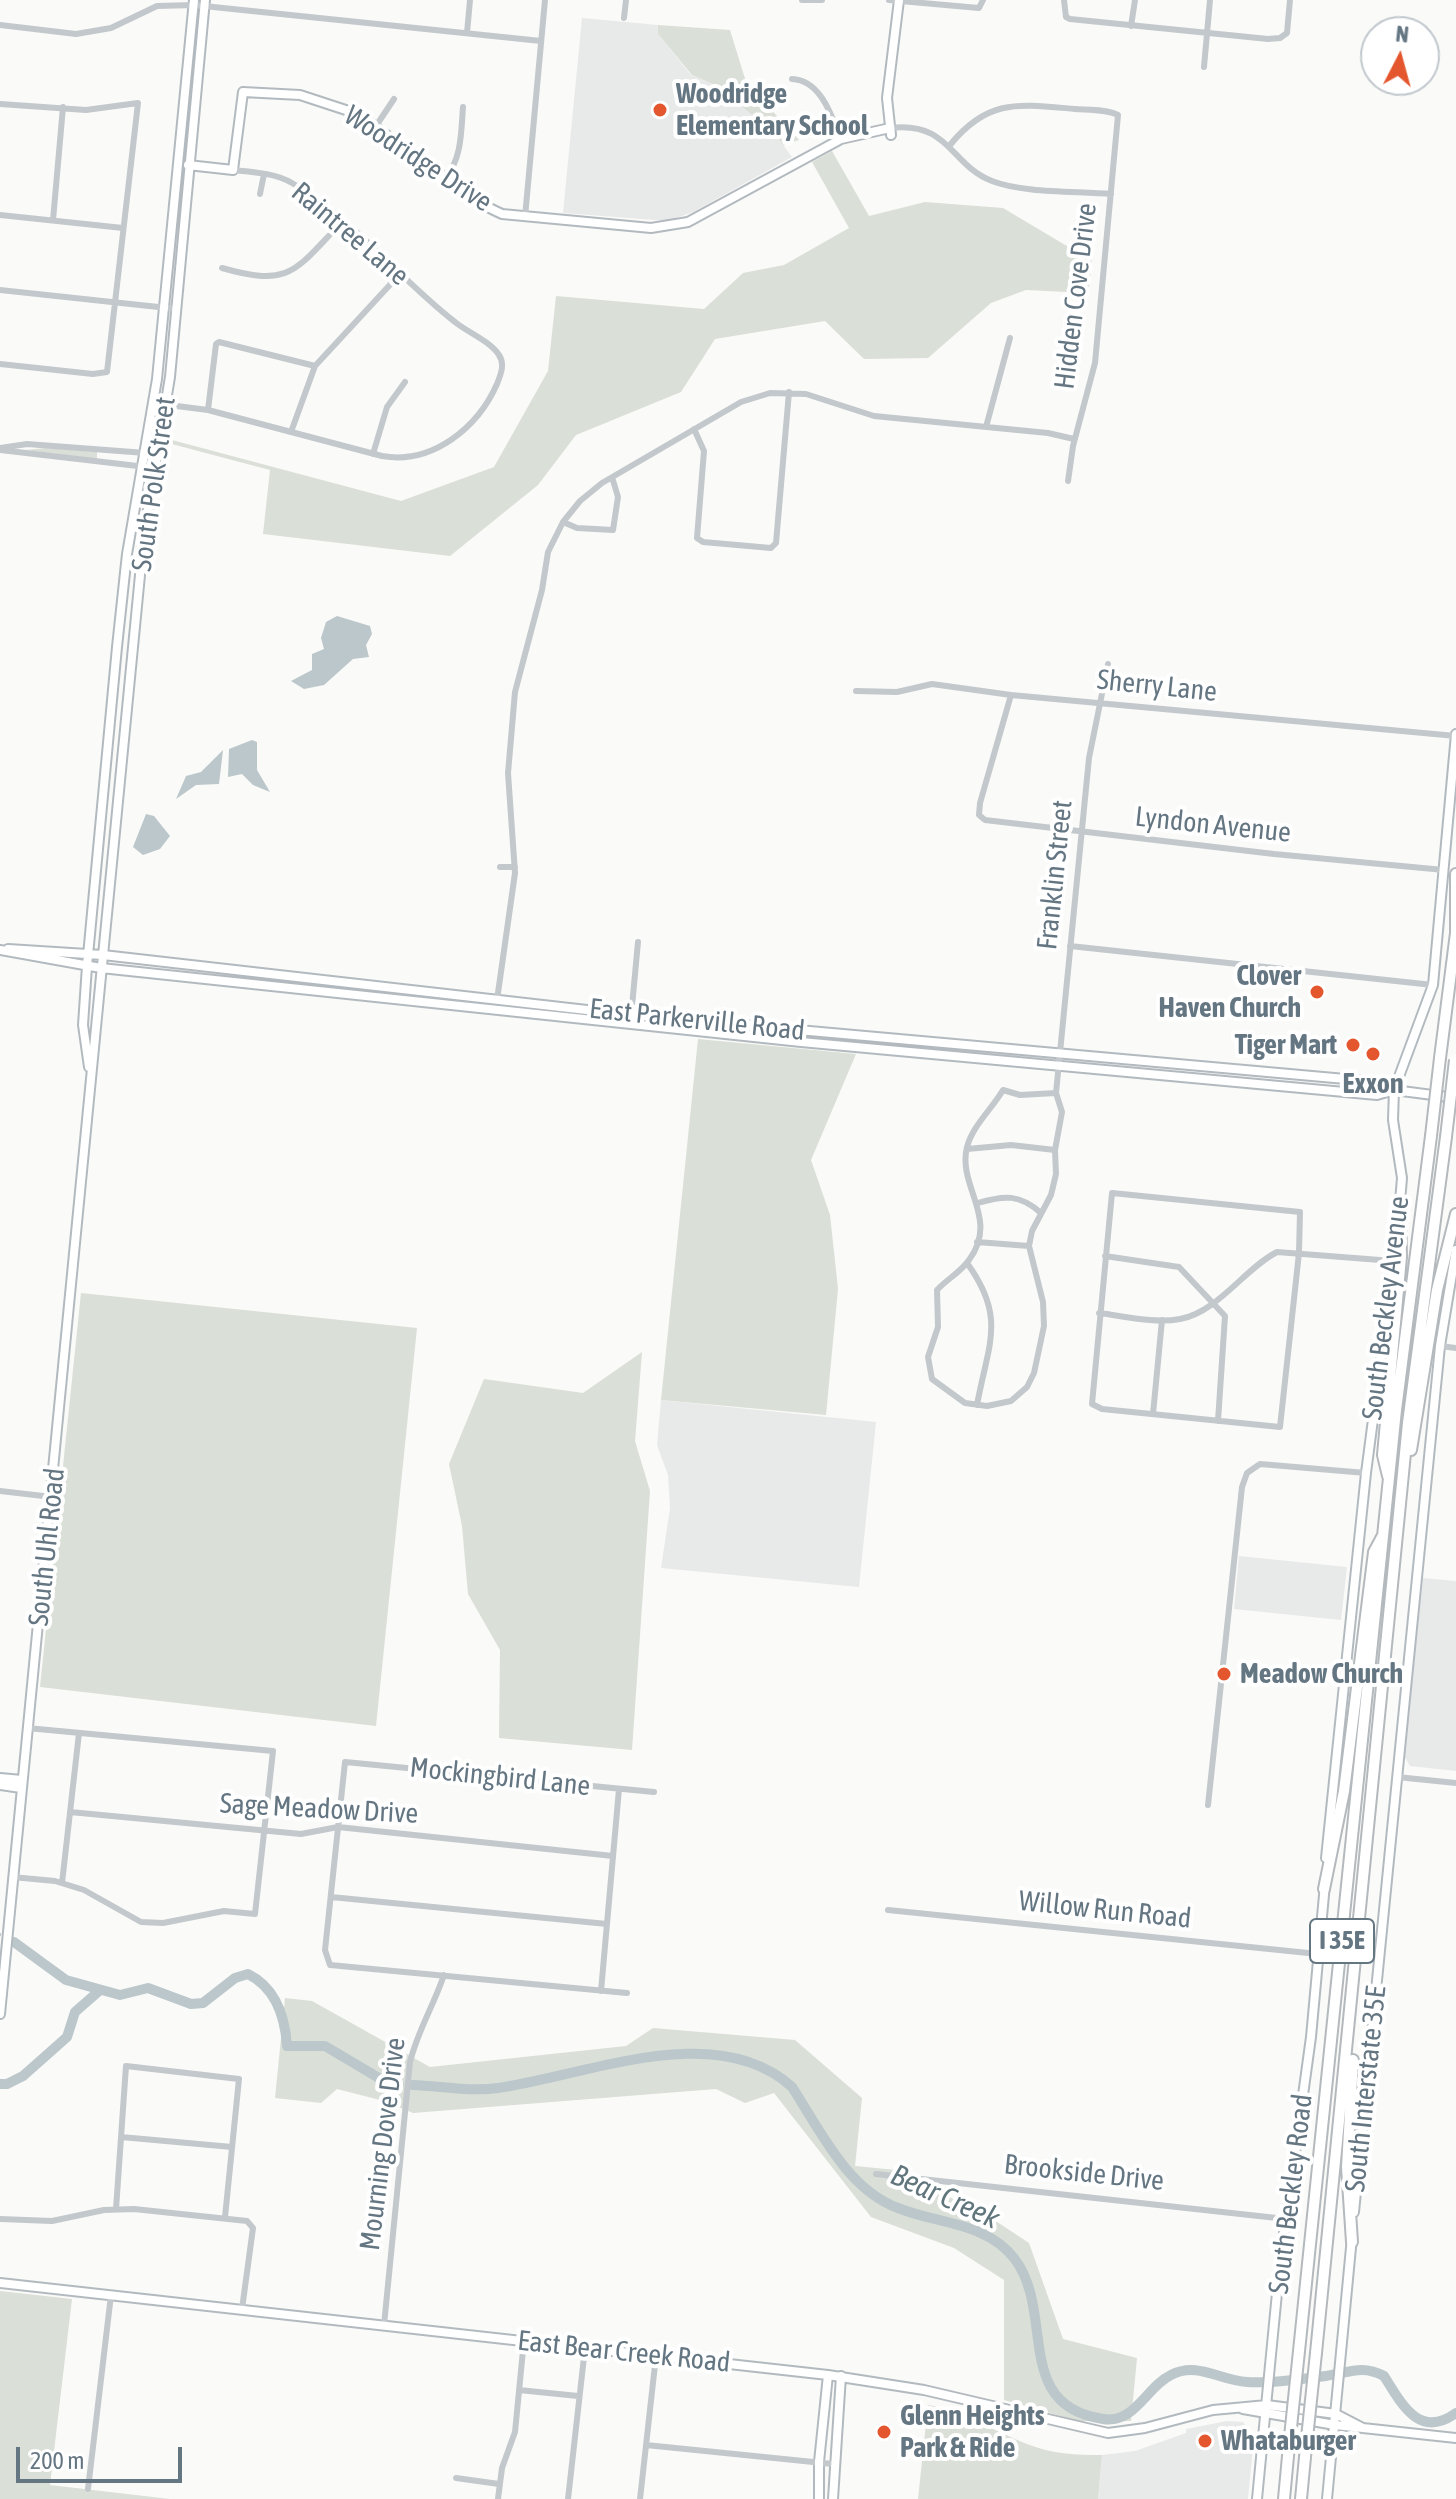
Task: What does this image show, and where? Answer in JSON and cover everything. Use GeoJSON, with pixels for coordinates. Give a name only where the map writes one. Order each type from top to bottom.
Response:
{"type":"FeatureCollection","features":[{"type":"Feature","properties":{"kind":"highway"},"geometry":{"type":"LineString","coordinates":[[1456,874],[1456,934]]}},
{"type":"Feature","properties":{"kind":"highway","name":"I 35E"},"geometry":{"type":"LineString","coordinates":[[1284,2499],[1389,1478],[1456,934]]}},
{"type":"Feature","properties":{"kind":"highway","name":"I 35E"},"geometry":{"type":"LineString","coordinates":[[1301,2499],[1402,1490],[1456,1058]]}},
{"type":"Feature","properties":{"kind":"highway"},"geometry":{"type":"LineString","coordinates":[[1389,1478],[1383,1455],[1400,1272],[1400,1212]]}},
{"type":"Feature","properties":{"kind":"highway"},"geometry":{"type":"LineString","coordinates":[[1402,1490],[1417,1421],[1437,1290],[1456,1214]]}},
{"type":"Feature","properties":{"kind":"highway"},"geometry":{"type":"LineString","coordinates":[[1324,1889],[1344,1791],[1374,1552],[1384,1531]]}},
{"type":"Feature","properties":{"kind":"highway"},"geometry":{"type":"LineString","coordinates":[[1352,2242],[1347,2167],[1360,1916]]}},
{"type":"Feature","properties":{"kind":"main road"},"geometry":{"type":"LineString","coordinates":[[890,131],[887,98],[898,0]]}},
{"type":"Feature","properties":{"kind":"main road","name":"South Polk Street"},"geometry":{"type":"LineString","coordinates":[[87,966],[126,559],[153,403],[194,2]]}},
{"type":"Feature","properties":{"kind":"main road","name":"South Polk Street"},"geometry":{"type":"LineString","coordinates":[[101,968],[147,506],[159,454],[177,309],[205,3]]}},
{"type":"Feature","properties":{"kind":"main road","name":"Woodridge Drive"},"geometry":{"type":"LineString","coordinates":[[233,170],[240,95],[249,89],[325,101],[358,114],[491,209],[525,217],[651,228],[679,226],[841,139],[890,131]]}},
{"type":"Feature","properties":{"kind":"main road","name":"Raintree Lane"},"geometry":{"type":"LineString","coordinates":[[179,165],[233,170]]}},
{"type":"Feature","properties":{"kind":"main road","name":"South Beckley Avenue"},"geometry":{"type":"LineString","coordinates":[[1324,1889],[1366,1473],[1400,1212],[1402,1178],[1393,1120],[1394,1090],[1433,985],[1456,735]]}},
{"type":"Feature","properties":{"kind":"main road","name":"East Parkerville Road"},"geometry":{"type":"LineString","coordinates":[[0,950],[21,947],[103,955],[312,979],[428,997]]}},
{"type":"Feature","properties":{"kind":"main road","name":"East Parkerville Road"},"geometry":{"type":"LineString","coordinates":[[0,950],[101,968],[497,1004],[772,1039],[1059,1068],[1377,1095],[1394,1090]]}},
{"type":"Feature","properties":{"kind":"main road","name":"South Uhl Road"},"geometry":{"type":"LineString","coordinates":[[87,966],[83,1025],[91,1080]]}},
{"type":"Feature","properties":{"kind":"main road","name":"South Uhl Road"},"geometry":{"type":"LineString","coordinates":[[0,2014],[101,968]]}},
{"type":"Feature","properties":{"kind":"main road"},"geometry":{"type":"LineString","coordinates":[[310,989],[312,979]]}},
{"type":"Feature","properties":{"kind":"main road","name":"East Parkerville Road"},"geometry":{"type":"LineString","coordinates":[[631,1020],[774,1028],[1195,1064],[1379,1082],[1394,1090],[1456,1098]]}},
{"type":"Feature","properties":{"kind":"main road"},"geometry":{"type":"LineString","coordinates":[[772,1039],[774,1028]]}},
{"type":"Feature","properties":{"kind":"main road"},"geometry":{"type":"LineString","coordinates":[[1086,1070],[1124,1067],[1129,1059]]}},
{"type":"Feature","properties":{"kind":"main road"},"geometry":{"type":"LineString","coordinates":[[1194,1079],[1195,1064]]}},
{"type":"Feature","properties":{"kind":"main road"},"geometry":{"type":"LineString","coordinates":[[1349,1093],[1350,1079]]}},
{"type":"Feature","properties":{"kind":"main road","name":"South Interstate 35E"},"geometry":{"type":"LineString","coordinates":[[1327,2499],[1440,1346],[1456,1250]]}},
{"type":"Feature","properties":{"kind":"main road"},"geometry":{"type":"LineString","coordinates":[[0,1778],[21,1784]]}},
{"type":"Feature","properties":{"kind":"main road"},"geometry":{"type":"LineString","coordinates":[[0,1785],[21,1784]]}},
{"type":"Feature","properties":{"kind":"main road","name":"South Beckley Road"},"geometry":{"type":"LineString","coordinates":[[1257,2499],[1286,2219],[1297,2159],[1324,1889]]}},
{"type":"Feature","properties":{"kind":"main road","name":"East Bear Creek Road"},"geometry":{"type":"LineString","coordinates":[[0,2283],[841,2376],[924,2390],[1108,2433],[1145,2428],[1213,2410],[1267,2405],[1336,2414],[1363,2428]]}},
{"type":"Feature","properties":{"kind":"main road"},"geometry":{"type":"LineString","coordinates":[[819,2499],[819,2462],[828,2375]]}},
{"type":"Feature","properties":{"kind":"main road"},"geometry":{"type":"LineString","coordinates":[[833,2499],[841,2376]]}},
{"type":"Feature","properties":{"kind":"main road","name":"East Bear Creek Road"},"geometry":{"type":"LineString","coordinates":[[1242,2409],[1335,2425],[1456,2438]]}},
{"type":"Feature","properties":{"kind":"street"},"geometry":{"type":"LineString","coordinates":[[467,33],[470,0]]}},
{"type":"Feature","properties":{"kind":"street"},"geometry":{"type":"LineString","coordinates":[[525,217],[545,0]]}},
{"type":"Feature","properties":{"kind":"street"},"geometry":{"type":"LineString","coordinates":[[624,18],[626,0]]}},
{"type":"Feature","properties":{"kind":"street"},"geometry":{"type":"LineString","coordinates":[[802,0],[822,0]]}},
{"type":"Feature","properties":{"kind":"street"},"geometry":{"type":"LineString","coordinates":[[889,0],[979,8],[983,1]]}},
{"type":"Feature","properties":{"kind":"street"},"geometry":{"type":"LineString","coordinates":[[1131,26],[1135,0]]}},
{"type":"Feature","properties":{"kind":"street"},"geometry":{"type":"LineString","coordinates":[[1204,67],[1210,0]]}},
{"type":"Feature","properties":{"kind":"street"},"geometry":{"type":"LineString","coordinates":[[1064,4],[1070,19],[1268,39],[1285,35],[1290,0]]}},
{"type":"Feature","properties":{"kind":"street"},"geometry":{"type":"LineString","coordinates":[[0,25],[76,34],[97,32],[157,3],[194,2],[541,41]]}},
{"type":"Feature","properties":{"kind":"street"},"geometry":{"type":"LineString","coordinates":[[792,79],[801,80],[820,96],[841,139]]}},
{"type":"Feature","properties":{"kind":"street"},"geometry":{"type":"LineString","coordinates":[[376,126],[394,99]]}},
{"type":"Feature","properties":{"kind":"street"},"geometry":{"type":"LineString","coordinates":[[0,104],[86,110],[138,103],[107,372],[93,374],[0,364]]}},
{"type":"Feature","properties":{"kind":"street","name":"Hidden Cove Drive"},"geometry":{"type":"LineString","coordinates":[[950,145],[974,119],[1008,106],[1117,114],[1095,363],[1074,439],[1068,481]]}},
{"type":"Feature","properties":{"kind":"street"},"geometry":{"type":"LineString","coordinates":[[53,220],[63,107]]}},
{"type":"Feature","properties":{"kind":"street"},"geometry":{"type":"LineString","coordinates":[[445,179],[455,167],[463,107]]}},
{"type":"Feature","properties":{"kind":"street","name":"Woodridge Drive"},"geometry":{"type":"LineString","coordinates":[[890,131],[919,129],[950,145],[978,173],[997,183],[1111,194]]}},
{"type":"Feature","properties":{"kind":"street","name":"Raintree Lane"},"geometry":{"type":"LineString","coordinates":[[233,170],[264,174],[290,182],[343,221],[399,275],[499,355],[503,366],[493,392],[472,426],[461,435],[405,456],[373,454]]}},
{"type":"Feature","properties":{"kind":"street"},"geometry":{"type":"LineString","coordinates":[[260,194],[264,174]]}},
{"type":"Feature","properties":{"kind":"street"},"geometry":{"type":"LineString","coordinates":[[0,215],[123,228]]}},
{"type":"Feature","properties":{"kind":"street"},"geometry":{"type":"LineString","coordinates":[[222,268],[257,278],[282,276],[301,264],[343,221]]}},
{"type":"Feature","properties":{"kind":"street"},"geometry":{"type":"LineString","coordinates":[[291,432],[315,366],[399,275]]}},
{"type":"Feature","properties":{"kind":"street"},"geometry":{"type":"LineString","coordinates":[[0,290],[177,309]]}},
{"type":"Feature","properties":{"kind":"street"},"geometry":{"type":"LineString","coordinates":[[986,427],[1010,338]]}},
{"type":"Feature","properties":{"kind":"street"},"geometry":{"type":"LineString","coordinates":[[208,410],[219,342],[315,366]]}},
{"type":"Feature","properties":{"kind":"street"},"geometry":{"type":"LineString","coordinates":[[153,403],[208,410],[373,454],[387,407],[405,382]]}},
{"type":"Feature","properties":{"kind":"street"},"geometry":{"type":"LineString","coordinates":[[497,1004],[515,867],[508,773],[513,704],[548,552],[563,522],[587,494],[748,398],[789,392],[874,416],[1074,439]]}},
{"type":"Feature","properties":{"kind":"street"},"geometry":{"type":"LineString","coordinates":[[694,429],[704,451],[698,540],[773,547],[789,392]]}},
{"type":"Feature","properties":{"kind":"street"},"geometry":{"type":"LineString","coordinates":[[0,449],[27,444],[159,454]]}},
{"type":"Feature","properties":{"kind":"street"},"geometry":{"type":"LineString","coordinates":[[0,449],[156,468]]}},
{"type":"Feature","properties":{"kind":"street"},"geometry":{"type":"LineString","coordinates":[[103,462],[104,449]]}},
{"type":"Feature","properties":{"kind":"street"},"geometry":{"type":"LineString","coordinates":[[563,522],[577,528],[613,530],[618,502],[612,477]]}},
{"type":"Feature","properties":{"kind":"street","name":"Franklin Street"},"geometry":{"type":"LineString","coordinates":[[1029,1246],[1051,1195],[1056,1174],[1055,1150],[1062,1112],[1056,1093],[1089,754],[1108,664]]}},
{"type":"Feature","properties":{"kind":"street","name":"Sherry Lane"},"geometry":{"type":"LineString","coordinates":[[856,691],[897,692],[932,684],[1011,695],[1456,735]]}},
{"type":"Feature","properties":{"kind":"street","name":"Lyndon Avenue"},"geometry":{"type":"LineString","coordinates":[[1011,695],[984,781],[979,815],[996,823],[1444,870]]}},
{"type":"Feature","properties":{"kind":"street"},"geometry":{"type":"LineString","coordinates":[[500,867],[515,867]]}},
{"type":"Feature","properties":{"kind":"street"},"geometry":{"type":"LineString","coordinates":[[631,1020],[638,942]]}},
{"type":"Feature","properties":{"kind":"street"},"geometry":{"type":"LineString","coordinates":[[1070,946],[1433,985]]}},
{"type":"Feature","properties":{"kind":"street"},"geometry":{"type":"LineString","coordinates":[[977,1242],[1029,1246],[1044,1313],[1034,1373],[1027,1387],[1011,1401],[997,1406],[965,1403],[939,1387],[930,1372],[928,1357],[938,1327],[937,1290],[967,1263],[977,1242],[981,1212],[968,1177],[967,1149],[973,1132],[1003,1090],[1020,1095],[1056,1093]]}},
{"type":"Feature","properties":{"kind":"street"},"geometry":{"type":"LineString","coordinates":[[967,1149],[1001,1144],[1055,1150]]}},
{"type":"Feature","properties":{"kind":"street"},"geometry":{"type":"LineString","coordinates":[[1112,1193],[1300,1212],[1299,1253],[1280,1427],[1102,1409],[1092,1404],[1112,1193]]}},
{"type":"Feature","properties":{"kind":"street"},"geometry":{"type":"LineString","coordinates":[[978,1203],[1000,1196],[1014,1196],[1041,1213]]}},
{"type":"Feature","properties":{"kind":"street"},"geometry":{"type":"LineString","coordinates":[[1099,1313],[1162,1320],[1184,1319],[1214,1301],[1277,1252],[1393,1261]]}},
{"type":"Feature","properties":{"kind":"street"},"geometry":{"type":"LineString","coordinates":[[1105,1256],[1179,1267],[1214,1301],[1227,1323],[1218,1421]]}},
{"type":"Feature","properties":{"kind":"street"},"geometry":{"type":"LineString","coordinates":[[967,1263],[987,1290],[991,1306],[992,1331],[977,1405]]}},
{"type":"Feature","properties":{"kind":"street"},"geometry":{"type":"LineString","coordinates":[[1153,1414],[1162,1320]]}},
{"type":"Feature","properties":{"kind":"street"},"geometry":{"type":"LineString","coordinates":[[1440,1346],[1456,1348]]}},
{"type":"Feature","properties":{"kind":"street"},"geometry":{"type":"LineString","coordinates":[[1208,1805],[1242,1487],[1247,1473],[1260,1464],[1366,1473]]}},
{"type":"Feature","properties":{"kind":"street"},"geometry":{"type":"LineString","coordinates":[[0,1491],[52,1497]]}},
{"type":"Feature","properties":{"kind":"street"},"geometry":{"type":"LineString","coordinates":[[12,1877],[62,1883],[84,1890],[141,1922],[163,1923],[224,1911],[255,1914],[273,1751],[27,1728]]}},
{"type":"Feature","properties":{"kind":"street"},"geometry":{"type":"LineString","coordinates":[[62,1883],[79,1733]]}},
{"type":"Feature","properties":{"kind":"street","name":"Mockingbird Lane"},"geometry":{"type":"LineString","coordinates":[[338,1827],[345,1762],[654,1792]]}},
{"type":"Feature","properties":{"kind":"street"},"geometry":{"type":"LineString","coordinates":[[1397,1777],[1456,1783]]}},
{"type":"Feature","properties":{"kind":"street"},"geometry":{"type":"LineString","coordinates":[[601,1991],[619,1789]]}},
{"type":"Feature","properties":{"kind":"street","name":"Sage Meadow Drive"},"geometry":{"type":"LineString","coordinates":[[70,1812],[264,1831],[309,1833],[338,1827],[613,1856]]}},
{"type":"Feature","properties":{"kind":"street"},"geometry":{"type":"LineString","coordinates":[[338,1827],[325,1950],[330,1965],[627,1993]]}},
{"type":"Feature","properties":{"kind":"street"},"geometry":{"type":"LineString","coordinates":[[331,1897],[607,1924]]}},
{"type":"Feature","properties":{"kind":"street","name":"Willow Run Road"},"geometry":{"type":"LineString","coordinates":[[888,1910],[1318,1954]]}},
{"type":"Feature","properties":{"kind":"street","name":"Mourning Dove Drive"},"geometry":{"type":"LineString","coordinates":[[384,2325],[410,2062],[418,2028],[431,2012],[444,1975]]}},
{"type":"Feature","properties":{"kind":"street"},"geometry":{"type":"LineString","coordinates":[[116,2209],[126,2066],[239,2079],[225,2217]]}},
{"type":"Feature","properties":{"kind":"street"},"geometry":{"type":"LineString","coordinates":[[121,2137],[232,2147]]}},
{"type":"Feature","properties":{"kind":"street","name":"Brookside Drive"},"geometry":{"type":"LineString","coordinates":[[876,2174],[1286,2219]]}},
{"type":"Feature","properties":{"kind":"street"},"geometry":{"type":"LineString","coordinates":[[0,2219],[52,2221],[116,2209],[247,2221],[253,2228],[242,2309]]}},
{"type":"Feature","properties":{"kind":"street"},"geometry":{"type":"LineString","coordinates":[[88,2489],[111,2295]]}},
{"type":"Feature","properties":{"kind":"street"},"geometry":{"type":"LineString","coordinates":[[498,2499],[499,2484],[512,2449],[524,2340]]}},
{"type":"Feature","properties":{"kind":"street"},"geometry":{"type":"LineString","coordinates":[[568,2499],[585,2348]]}},
{"type":"Feature","properties":{"kind":"street"},"geometry":{"type":"LineString","coordinates":[[640,2499],[656,2356]]}},
{"type":"Feature","properties":{"kind":"street"},"geometry":{"type":"LineString","coordinates":[[519,2390],[578,2396]]}},
{"type":"Feature","properties":{"kind":"street"},"geometry":{"type":"LineString","coordinates":[[646,2445],[833,2464]]}},
{"type":"Feature","properties":{"kind":"street"},"geometry":{"type":"LineString","coordinates":[[456,2478],[499,2484]]}},
{"type":"Feature","properties":{"kind":"shaded area","name":"Woodridge Elementary School"},"geometry":{"type":"Polygon","coordinates":[[[582,18],[658,25],[658,34],[691,75],[717,86],[775,134],[792,157],[693,212],[668,221],[563,213],[582,18]]]}},
{"type":"Feature","properties":{"kind":"shaded area"},"geometry":{"type":"Polygon","coordinates":[[[658,25],[730,30],[746,82],[799,140],[783,145],[775,134],[717,86],[692,75],[658,34],[658,25]]]}},
{"type":"Feature","properties":{"kind":"shaded area"},"geometry":{"type":"Polygon","coordinates":[[[832,151],[869,216],[925,202],[1003,208],[1092,261],[1088,293],[1026,290],[991,303],[928,358],[864,359],[825,321],[715,339],[681,392],[576,435],[538,485],[450,556],[263,534],[270,470],[168,443],[168,439],[401,501],[494,467],[548,371],[556,296],[704,309],[743,273],[784,265],[849,228],[812,162],[832,151]]]}},
{"type":"Feature","properties":{"kind":"shaded area"},"geometry":{"type":"Polygon","coordinates":[[[46,448],[97,452],[97,459],[25,450],[46,448]]]}},
{"type":"Feature","properties":{"kind":"shaded area"},"geometry":{"type":"Polygon","coordinates":[[[337,616],[370,626],[372,634],[366,645],[369,657],[353,659],[324,685],[304,689],[291,681],[312,670],[312,654],[324,649],[321,638],[326,622],[337,616]]]}},
{"type":"Feature","properties":{"kind":"shaded area"},"geometry":{"type":"Polygon","coordinates":[[[252,740],[257,742],[257,770],[270,792],[253,785],[242,774],[228,777],[229,749],[252,740]]]}},
{"type":"Feature","properties":{"kind":"shaded area"},"geometry":{"type":"Polygon","coordinates":[[[223,750],[219,784],[196,785],[176,799],[186,776],[201,772],[223,750]]]}},
{"type":"Feature","properties":{"kind":"shaded area"},"geometry":{"type":"Polygon","coordinates":[[[146,814],[154,816],[170,836],[160,849],[143,855],[133,847],[146,814]]]}},
{"type":"Feature","properties":{"kind":"shaded area"},"geometry":{"type":"Polygon","coordinates":[[[698,1039],[856,1054],[811,1160],[830,1215],[838,1289],[826,1415],[661,1400],[698,1039]]]}},
{"type":"Feature","properties":{"kind":"shaded area"},"geometry":{"type":"Polygon","coordinates":[[[81,1293],[417,1328],[376,1726],[40,1687],[81,1293]]]}},
{"type":"Feature","properties":{"kind":"shaded area"},"geometry":{"type":"Polygon","coordinates":[[[642,1352],[635,1441],[650,1491],[632,1750],[499,1738],[500,1650],[468,1594],[462,1526],[449,1464],[484,1379],[583,1393],[642,1352]]]}},
{"type":"Feature","properties":{"kind":"shaded area"},"geometry":{"type":"Polygon","coordinates":[[[661,1400],[876,1422],[859,1587],[661,1568],[670,1508],[668,1475],[657,1445],[661,1400]]]}},
{"type":"Feature","properties":{"kind":"shaded area"},"geometry":{"type":"Polygon","coordinates":[[[1239,1556],[1347,1567],[1341,1620],[1234,1609],[1239,1556]]]}},
{"type":"Feature","properties":{"kind":"shaded area"},"geometry":{"type":"Polygon","coordinates":[[[1423,1578],[1456,1581],[1456,1771],[1410,1766],[1404,1756],[1423,1578]]]}},
{"type":"Feature","properties":{"kind":"shaded area"},"geometry":{"type":"Polygon","coordinates":[[[285,1998],[312,2001],[430,2067],[626,2046],[653,2028],[795,2040],[862,2098],[855,2166],[896,2170],[991,2218],[1029,2243],[1063,2339],[1137,2358],[1131,2421],[1079,2421],[1004,2400],[1004,2280],[954,2248],[871,2217],[774,2093],[745,2103],[716,2089],[413,2113],[384,2101],[337,2089],[321,2103],[275,2098],[285,1998]]]}},
{"type":"Feature","properties":{"kind":"shaded area"},"geometry":{"type":"Polygon","coordinates":[[[0,2291],[72,2299],[50,2485],[170,2499],[0,2499],[0,2291]]]}},
{"type":"Feature","properties":{"kind":"shaded area"},"geometry":{"type":"Polygon","coordinates":[[[928,2405],[967,2417],[1046,2450],[1102,2455],[1098,2499],[918,2499],[928,2405]]]}},
{"type":"Feature","properties":{"kind":"shaded area"},"geometry":{"type":"Polygon","coordinates":[[[1227,2421],[1243,2422],[1254,2436],[1248,2499],[1098,2499],[1102,2455],[1135,2451],[1186,2433],[1186,2429],[1227,2421]]]}},
{"type":"Feature","properties":{"kind":"waterway","name":"Bear Creek"},"geometry":{"type":"LineString","coordinates":[[14,1942],[66,1980],[120,1995],[148,1988],[191,2004],[203,2003],[235,1978],[248,1974],[266,1987],[277,2004],[287,2046],[325,2046],[384,2081],[399,2084]]}},
{"type":"Feature","properties":{"kind":"waterway","name":"Bear Creek"},"geometry":{"type":"LineString","coordinates":[[0,2084],[23,2076],[67,2037],[75,2012],[99,1991]]}},
{"type":"Feature","properties":{"kind":"waterway","name":"Bear Creek"},"geometry":{"type":"LineString","coordinates":[[413,2085],[498,2088],[609,2064],[689,2054],[726,2056],[761,2067],[792,2087],[836,2156],[864,2187],[898,2208],[990,2237],[1014,2258],[1026,2280],[1033,2304],[1046,2377],[1057,2396],[1075,2411],[1103,2419],[1124,2416],[1162,2381],[1181,2371],[1200,2371],[1237,2381],[1276,2382],[1362,2370],[1384,2376],[1404,2407],[1421,2420],[1443,2420],[1456,2413]]}},
{"type":"Feature","properties":{"kind":"place","name":"Woodridge Elementary School"},"geometry":{"type":"Point","coordinates":[660,110]}},
{"type":"Feature","properties":{"kind":"place","name":"Clover Haven Church"},"geometry":{"type":"Point","coordinates":[1317,992]}},
{"type":"Feature","properties":{"kind":"place","name":"Tiger Mart"},"geometry":{"type":"Point","coordinates":[1353,1045]}},
{"type":"Feature","properties":{"kind":"place","name":"Exxon"},"geometry":{"type":"Point","coordinates":[1373,1054]}},
{"type":"Feature","properties":{"kind":"place","name":"Meadow Church"},"geometry":{"type":"Point","coordinates":[1224,1674]}},
{"type":"Feature","properties":{"kind":"place","name":"Glenn Heights Park & Ride"},"geometry":{"type":"Point","coordinates":[884,2432]}},
{"type":"Feature","properties":{"kind":"place","name":"Whataburger"},"geometry":{"type":"Point","coordinates":[1205,2441]}}]}
